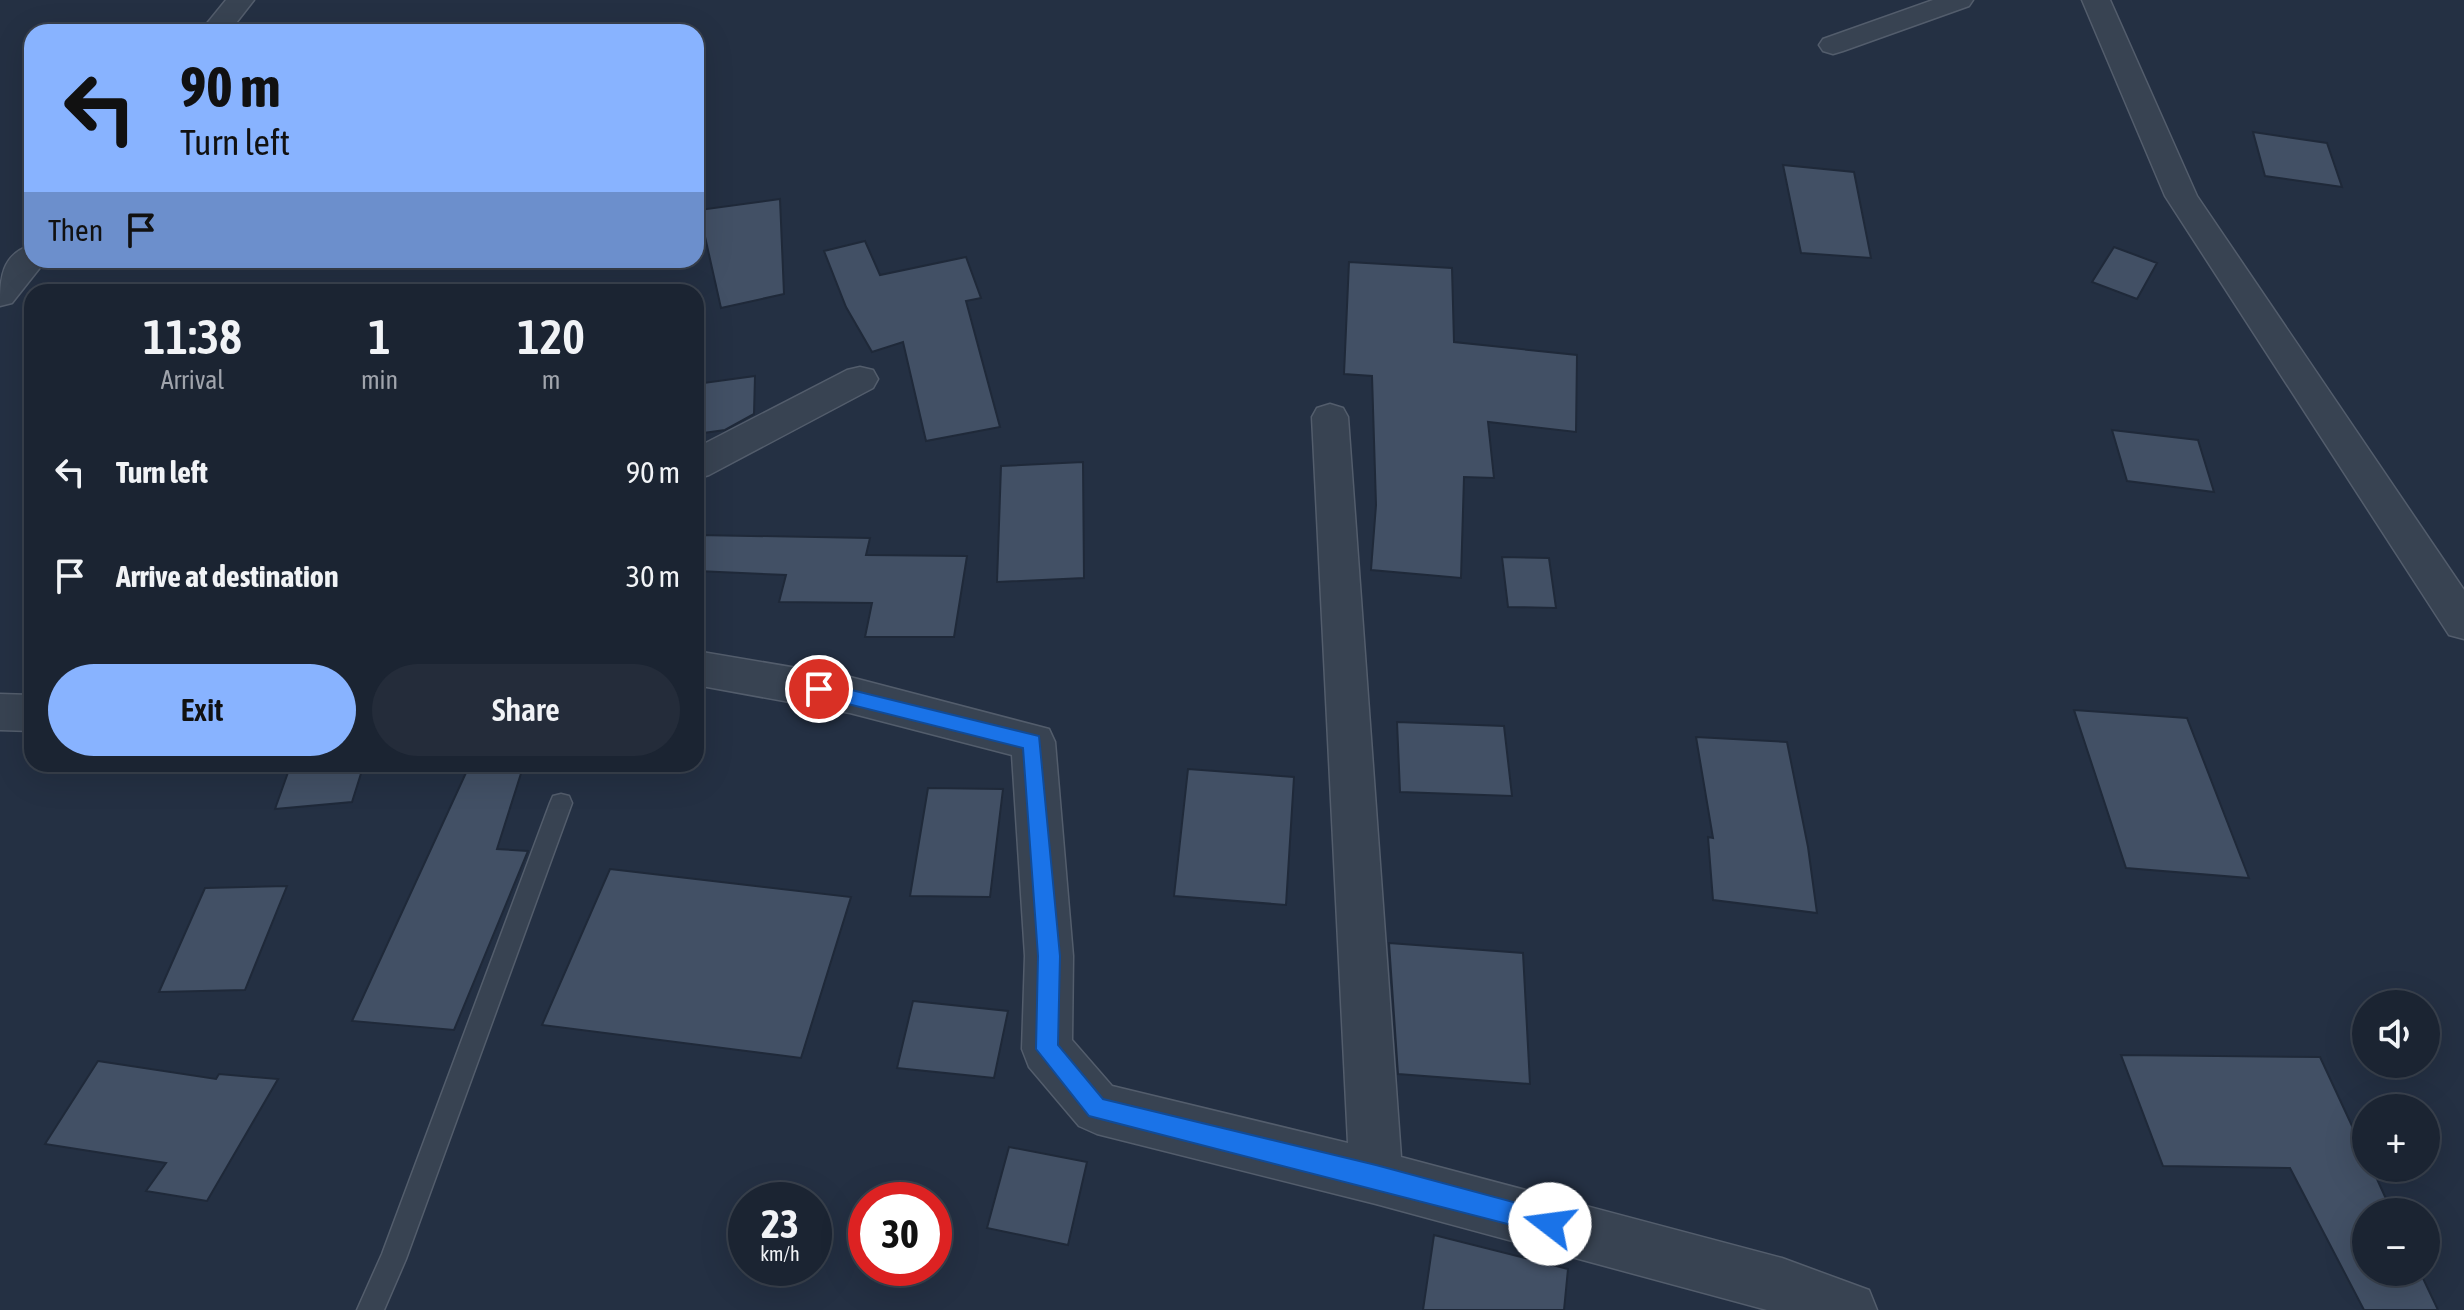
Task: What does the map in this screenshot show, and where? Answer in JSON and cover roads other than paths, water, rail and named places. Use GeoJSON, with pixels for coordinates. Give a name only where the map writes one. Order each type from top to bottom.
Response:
{"type":"FeatureCollection","features":[{"type":"Feature","properties":{"kind":"street"},"geometry":{"type":"LineString","coordinates":[[220,24],[240,0]]}},
{"type":"Feature","properties":{"kind":"street"},"geometry":{"type":"LineString","coordinates":[[1833,45],[1959,0]]}},
{"type":"Feature","properties":{"kind":"street"},"geometry":{"type":"LineString","coordinates":[[2096,0],[2181,196],[2464,623]]}},
{"type":"Feature","properties":{"kind":"street"},"geometry":{"type":"LineString","coordinates":[[0,295],[24,266]]}},
{"type":"Feature","properties":{"kind":"street"},"geometry":{"type":"LineString","coordinates":[[704,461],[860,379]]}},
{"type":"Feature","properties":{"kind":"street"},"geometry":{"type":"LineString","coordinates":[[1330,417],[1376,1177]]}},
{"type":"Feature","properties":{"kind":"street"},"geometry":{"type":"LineString","coordinates":[[704,669],[850,695],[1033,742],[1049,956],[1047,1049],[1097,1108],[1376,1177],[1782,1286],[1849,1310]]}},
{"type":"Feature","properties":{"kind":"street"},"geometry":{"type":"LineString","coordinates":[[0,712],[24,713]]}},
{"type":"Feature","properties":{"kind":"lane"},"geometry":{"type":"LineString","coordinates":[[370,1310],[393,1259],[561,803]]}}]}
